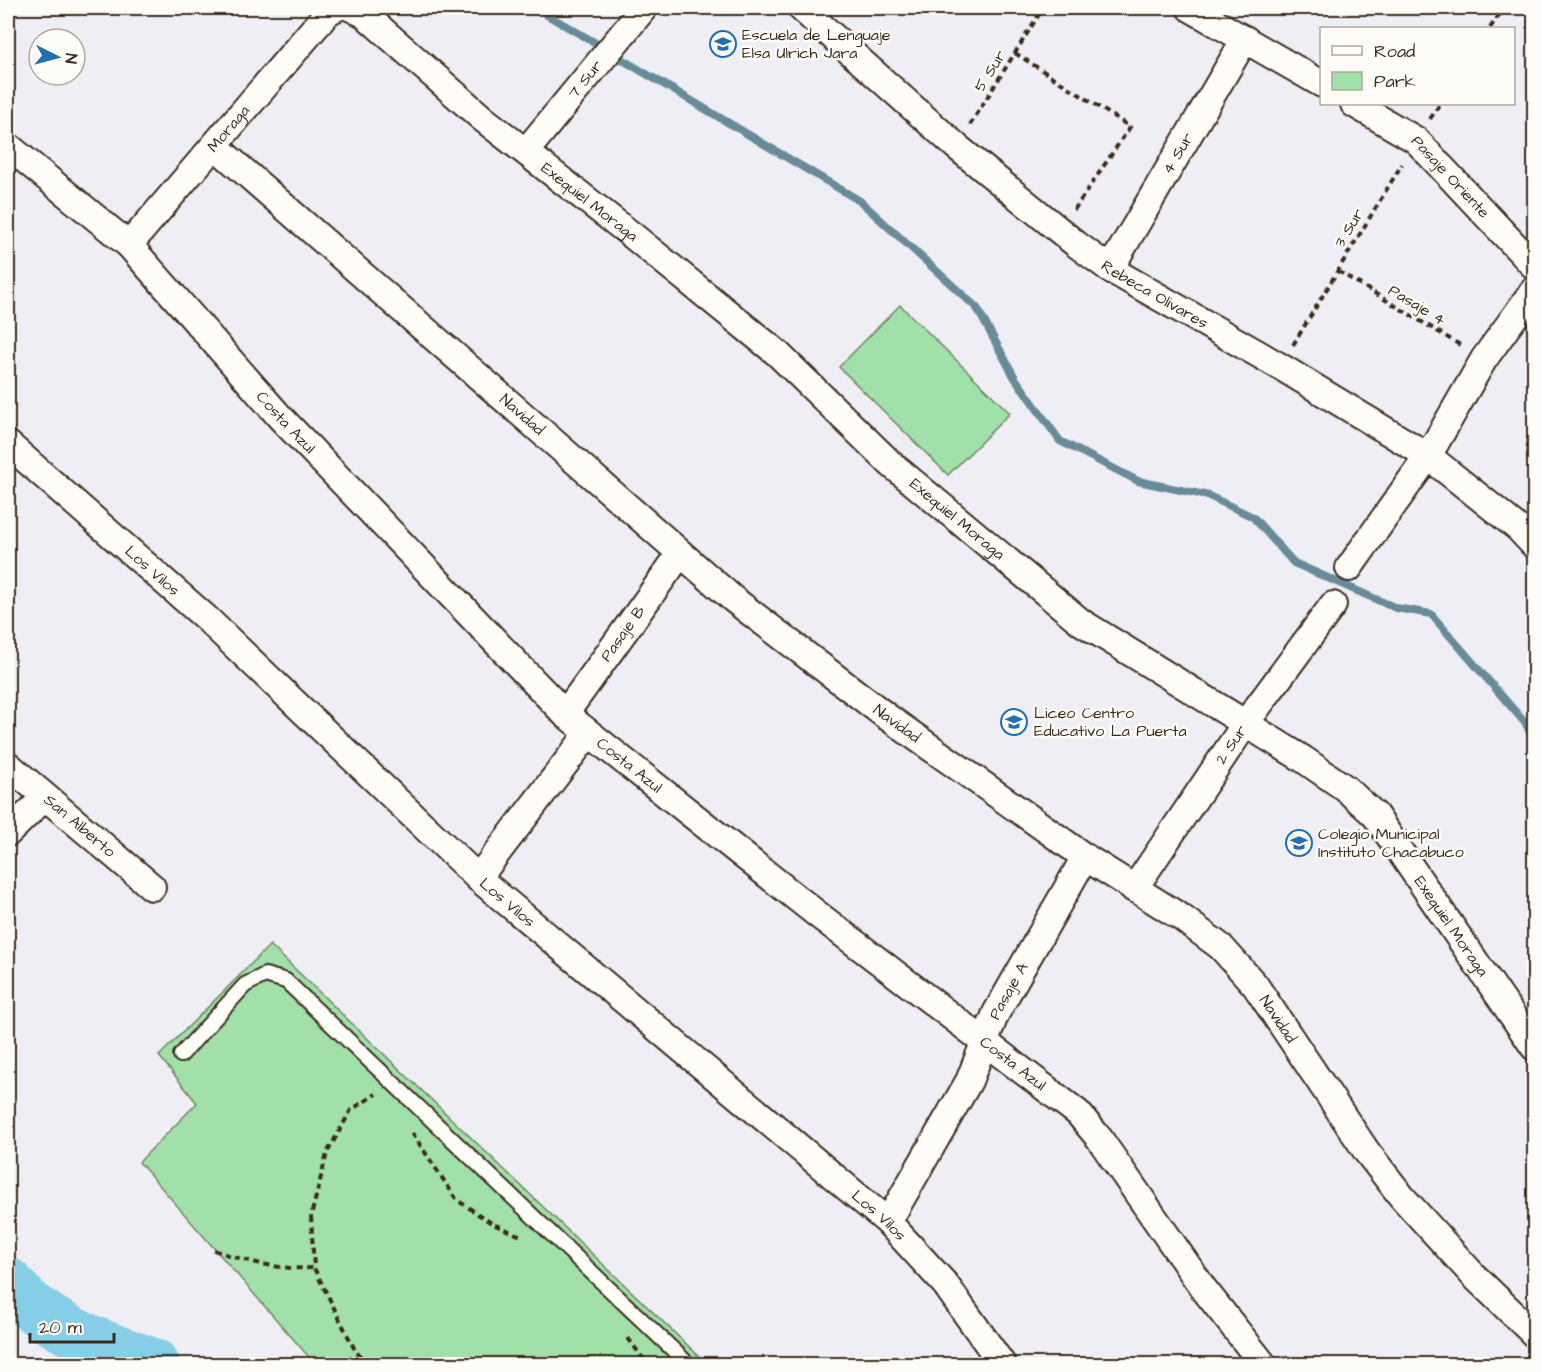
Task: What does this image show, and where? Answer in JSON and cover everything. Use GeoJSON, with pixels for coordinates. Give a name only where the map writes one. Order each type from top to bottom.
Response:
{"type":"FeatureCollection","features":[{"type":"Feature","properties":{"kind":"street","name":"7 Sur"},"geometry":{"type":"LineString","coordinates":[[526,151],[644,8]]}},
{"type":"Feature","properties":{"kind":"street","name":"Rebeca Olivares"},"geometry":{"type":"LineString","coordinates":[[801,8],[957,147],[1110,269],[1281,366],[1428,456],[1518,528],[1534,545]]}},
{"type":"Feature","properties":{"kind":"street"},"geometry":{"type":"LineString","coordinates":[[1190,8],[1320,83]]}},
{"type":"Feature","properties":{"kind":"street","name":"Exequiel Moraga"},"geometry":{"type":"LineString","coordinates":[[339,9],[364,14],[482,117],[777,353],[891,464],[1081,622],[1303,759],[1345,788],[1375,815],[1534,1047]]}},
{"type":"Feature","properties":{"kind":"street","name":"Moraga"},"geometry":{"type":"LineString","coordinates":[[129,245],[339,9]]}},
{"type":"Feature","properties":{"kind":"street","name":"4 Sur"},"geometry":{"type":"LineString","coordinates":[[1110,269],[1245,39]]}},
{"type":"Feature","properties":{"kind":"street","name":"Pasaje Oriente"},"geometry":{"type":"LineString","coordinates":[[1356,105],[1416,140],[1534,266]]}},
{"type":"Feature","properties":{"kind":"street","name":"Costa Azul"},"geometry":{"type":"LineString","coordinates":[[8,146],[129,245],[280,417],[565,714],[984,1043],[1078,1113],[1099,1138],[1203,1288],[1263,1365]]}},
{"type":"Feature","properties":{"kind":"street","name":"Navidad"},"geometry":{"type":"LineString","coordinates":[[215,146],[680,554],[808,658],[1085,857],[1202,932],[1239,966],[1367,1152],[1402,1197],[1474,1276],[1534,1334]]}},
{"type":"Feature","properties":{"kind":"street"},"geometry":{"type":"LineString","coordinates":[[1349,568],[1428,456],[1484,359],[1534,290]]}},
{"type":"Feature","properties":{"kind":"street","name":"Los Vilos"},"geometry":{"type":"LineString","coordinates":[[8,444],[206,618],[478,878],[888,1222],[945,1284],[1002,1365]]}},
{"type":"Feature","properties":{"kind":"street","name":"Pasaje B"},"geometry":{"type":"LineString","coordinates":[[565,714],[680,554]]}},
{"type":"Feature","properties":{"kind":"street","name":"2 Sur"},"geometry":{"type":"LineString","coordinates":[[1134,889],[1245,724],[1334,605]]}},
{"type":"Feature","properties":{"kind":"street"},"geometry":{"type":"LineString","coordinates":[[478,878],[588,734]]}},
{"type":"Feature","properties":{"kind":"street","name":"San Alberto"},"geometry":{"type":"LineString","coordinates":[[8,765],[152,887]]}},
{"type":"Feature","properties":{"kind":"street"},"geometry":{"type":"LineString","coordinates":[[8,833],[45,797]]}},
{"type":"Feature","properties":{"kind":"street","name":"Pasaje A"},"geometry":{"type":"LineString","coordinates":[[888,1222],[969,1081],[996,1013],[1085,857]]}},
{"type":"Feature","properties":{"kind":"lane"},"geometry":{"type":"LineString","coordinates":[[181,1055],[245,985],[265,975],[286,981],[688,1365]]}},
{"type":"Feature","properties":{"kind":"path","name":"5 Sur"},"geometry":{"type":"LineString","coordinates":[[957,147],[1043,8]]}},
{"type":"Feature","properties":{"kind":"path"},"geometry":{"type":"LineString","coordinates":[[1491,27],[1504,8]]}},
{"type":"Feature","properties":{"kind":"path"},"geometry":{"type":"LineString","coordinates":[[1015,53],[1130,127],[1060,230]]}},
{"type":"Feature","properties":{"kind":"path","name":"3 Sur"},"geometry":{"type":"LineString","coordinates":[[1281,366],[1439,105]]}},
{"type":"Feature","properties":{"kind":"path","name":"Pasaje 4"},"geometry":{"type":"LineString","coordinates":[[1338,271],[1484,359]]}},
{"type":"Feature","properties":{"kind":"path"},"geometry":{"type":"LineString","coordinates":[[369,1365],[356,1352],[314,1268],[310,1216],[327,1153],[351,1110],[376,1093],[384,1100]]}},
{"type":"Feature","properties":{"kind":"path"},"geometry":{"type":"LineString","coordinates":[[406,1123],[457,1200],[493,1224],[530,1240]]}},
{"type":"Feature","properties":{"kind":"path"},"geometry":{"type":"LineString","coordinates":[[214,1250],[277,1268],[314,1268]]}},
{"type":"Feature","properties":{"kind":"path"},"geometry":{"type":"LineString","coordinates":[[627,1337],[646,1365]]}},
{"type":"Feature","properties":{"kind":"green space"},"geometry":{"type":"Polygon","coordinates":[[[900,305],[1010,413],[948,475],[839,367],[900,305]]]}},
{"type":"Feature","properties":{"kind":"green space"},"geometry":{"type":"Polygon","coordinates":[[[270,945],[707,1364],[315,1364],[139,1162],[197,1103],[159,1056],[270,945]]]}},
{"type":"Feature","properties":{"kind":"waterway"},"geometry":{"type":"LineString","coordinates":[[542,8],[547,15],[594,42]]}},
{"type":"Feature","properties":{"kind":"waterway"},"geometry":{"type":"LineString","coordinates":[[623,60],[860,201],[977,308],[1015,378],[1060,441],[1138,481],[1209,496],[1253,517],[1294,563],[1396,608],[1431,614],[1526,724],[1534,742]]}},
{"type":"Feature","properties":{"kind":"waterway"},"geometry":{"type":"LineString","coordinates":[[8,1283],[22,1299],[56,1323],[94,1342],[154,1364]]}},
{"type":"Feature","properties":{"kind":"place","name":"Escuela de Lenguaje Elsa Ulrich Jara"},"geometry":{"type":"Point","coordinates":[723,44]}},
{"type":"Feature","properties":{"kind":"place","name":"Liceo Centro Educativo La Puerta"},"geometry":{"type":"Point","coordinates":[1014,722]}},
{"type":"Feature","properties":{"kind":"place","name":"Colegio Municipal Instituto Chacabuco"},"geometry":{"type":"Point","coordinates":[1299,843]}}]}
